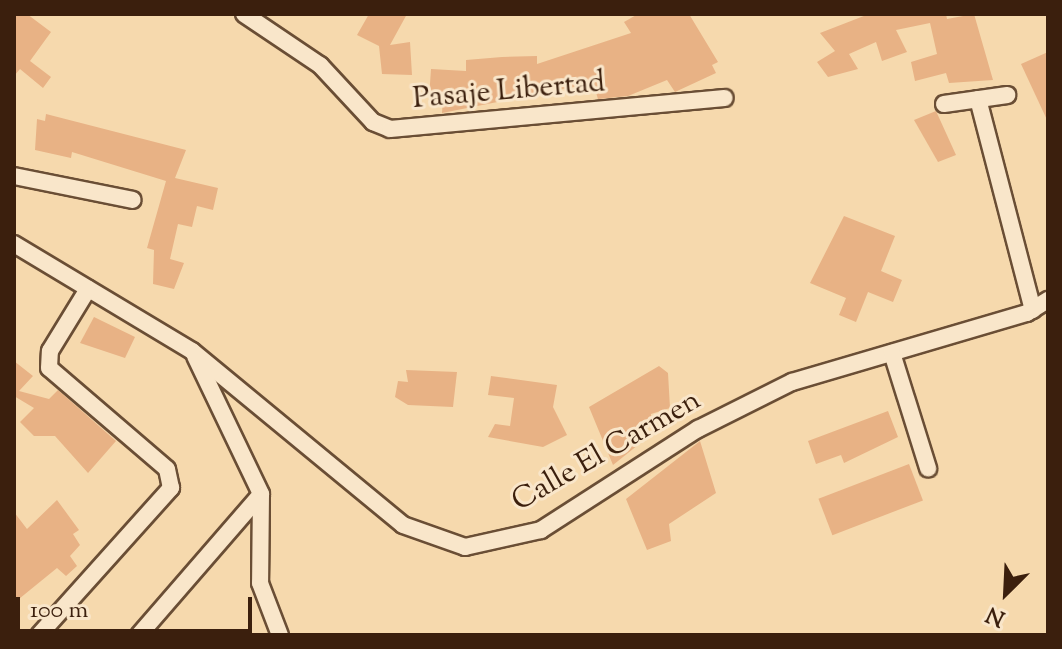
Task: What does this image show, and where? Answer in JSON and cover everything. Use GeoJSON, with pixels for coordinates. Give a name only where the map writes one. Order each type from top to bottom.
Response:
{"type":"FeatureCollection","features":[{"type":"Feature","properties":{"kind":"street","name":"Pasaje Libertad"},"geometry":{"type":"LineString","coordinates":[[244,14],[320,65],[373,122],[390,129],[725,98]]}},
{"type":"Feature","properties":{"kind":"street"},"geometry":{"type":"LineString","coordinates":[[944,104],[1007,95]]}},
{"type":"Feature","properties":{"kind":"street"},"geometry":{"type":"LineString","coordinates":[[978,99],[1033,310]]}},
{"type":"Feature","properties":{"kind":"street"},"geometry":{"type":"LineString","coordinates":[[14,176],[133,200]]}},
{"type":"Feature","properties":{"kind":"street","name":"Calle El Carmen"},"geometry":{"type":"LineString","coordinates":[[14,244],[192,351],[403,525],[465,547],[541,530],[698,429],[792,382],[1033,310],[1048,300]]}},
{"type":"Feature","properties":{"kind":"street"},"geometry":{"type":"LineString","coordinates":[[39,635],[171,488],[167,469],[49,368],[50,351],[88,289]]}},
{"type":"Feature","properties":{"kind":"street"},"geometry":{"type":"LineString","coordinates":[[192,351],[261,494],[260,583],[280,635]]}},
{"type":"Feature","properties":{"kind":"street"},"geometry":{"type":"LineString","coordinates":[[892,353],[928,468]]}},
{"type":"Feature","properties":{"kind":"street"},"geometry":{"type":"LineString","coordinates":[[139,635],[261,494]]}},
{"type":"Feature","properties":{"kind":"building"},"geometry":{"type":"Polygon","coordinates":[[[14,14],[27,14],[51,32],[30,61],[51,77],[43,88],[20,69],[14,76],[14,14]]]}},
{"type":"Feature","properties":{"kind":"building"},"geometry":{"type":"Polygon","coordinates":[[[369,14],[407,14],[390,45],[410,42],[412,75],[382,74],[379,46],[357,35],[369,14]]]}},
{"type":"Feature","properties":{"kind":"building"},"geometry":{"type":"Polygon","coordinates":[[[638,14],[689,14],[718,62],[712,65],[716,73],[675,92],[667,80],[628,96],[598,99],[593,83],[442,113],[443,99],[429,98],[431,69],[466,71],[466,60],[502,57],[537,56],[537,64],[631,33],[624,22],[638,14]]]}},
{"type":"Feature","properties":{"kind":"building"},"geometry":{"type":"Polygon","coordinates":[[[869,14],[946,14],[947,19],[974,14],[993,80],[949,83],[946,73],[915,81],[911,62],[937,54],[930,23],[896,30],[907,52],[882,61],[876,42],[849,54],[858,69],[828,77],[817,62],[835,51],[820,33],[869,14]]]}},
{"type":"Feature","properties":{"kind":"building"},"geometry":{"type":"Polygon","coordinates":[[[1048,52],[1048,122],[1021,64],[1048,52]]]}},
{"type":"Feature","properties":{"kind":"building"},"geometry":{"type":"Polygon","coordinates":[[[936,111],[956,155],[938,162],[914,120],[936,111]]]}},
{"type":"Feature","properties":{"kind":"building"},"geometry":{"type":"Polygon","coordinates":[[[46,114],[186,150],[175,178],[218,188],[213,210],[197,206],[192,227],[178,224],[170,259],[184,263],[174,289],[153,284],[154,250],[147,248],[166,181],[72,152],[71,158],[35,150],[37,119],[45,121],[46,114]]]}},
{"type":"Feature","properties":{"kind":"building"},"geometry":{"type":"Polygon","coordinates":[[[844,216],[895,236],[881,271],[902,280],[893,302],[868,292],[856,322],[839,315],[846,298],[810,283],[844,216]]]}},
{"type":"Feature","properties":{"kind":"building"},"geometry":{"type":"Polygon","coordinates":[[[94,317],[135,337],[125,358],[80,343],[94,317]]]}},
{"type":"Feature","properties":{"kind":"building"},"geometry":{"type":"Polygon","coordinates":[[[14,361],[33,376],[19,391],[49,399],[58,390],[116,441],[88,473],[55,436],[34,436],[20,422],[34,408],[14,396],[14,361]]]}},
{"type":"Feature","properties":{"kind":"building"},"geometry":{"type":"Polygon","coordinates":[[[659,366],[668,373],[670,408],[651,414],[651,426],[638,430],[643,441],[613,465],[589,407],[659,366]]]}},
{"type":"Feature","properties":{"kind":"building"},"geometry":{"type":"Polygon","coordinates":[[[406,370],[457,372],[453,407],[408,405],[395,397],[398,381],[408,382],[406,370]]]}},
{"type":"Feature","properties":{"kind":"building"},"geometry":{"type":"Polygon","coordinates":[[[491,376],[557,385],[553,407],[567,435],[543,447],[488,437],[495,424],[510,426],[514,398],[488,395],[491,376]]]}},
{"type":"Feature","properties":{"kind":"building"},"geometry":{"type":"Polygon","coordinates":[[[888,411],[898,437],[844,463],[841,455],[816,464],[808,441],[888,411]]]}},
{"type":"Feature","properties":{"kind":"building"},"geometry":{"type":"Polygon","coordinates":[[[700,441],[716,493],[669,524],[671,541],[647,550],[626,499],[700,441]]]}},
{"type":"Feature","properties":{"kind":"building"},"geometry":{"type":"Polygon","coordinates":[[[909,464],[923,500],[832,535],[818,499],[909,464]]]}},
{"type":"Feature","properties":{"kind":"building"},"geometry":{"type":"Polygon","coordinates":[[[57,500],[79,530],[73,534],[80,545],[70,556],[77,566],[66,576],[57,568],[14,603],[14,512],[27,529],[57,500]]]}}]}
